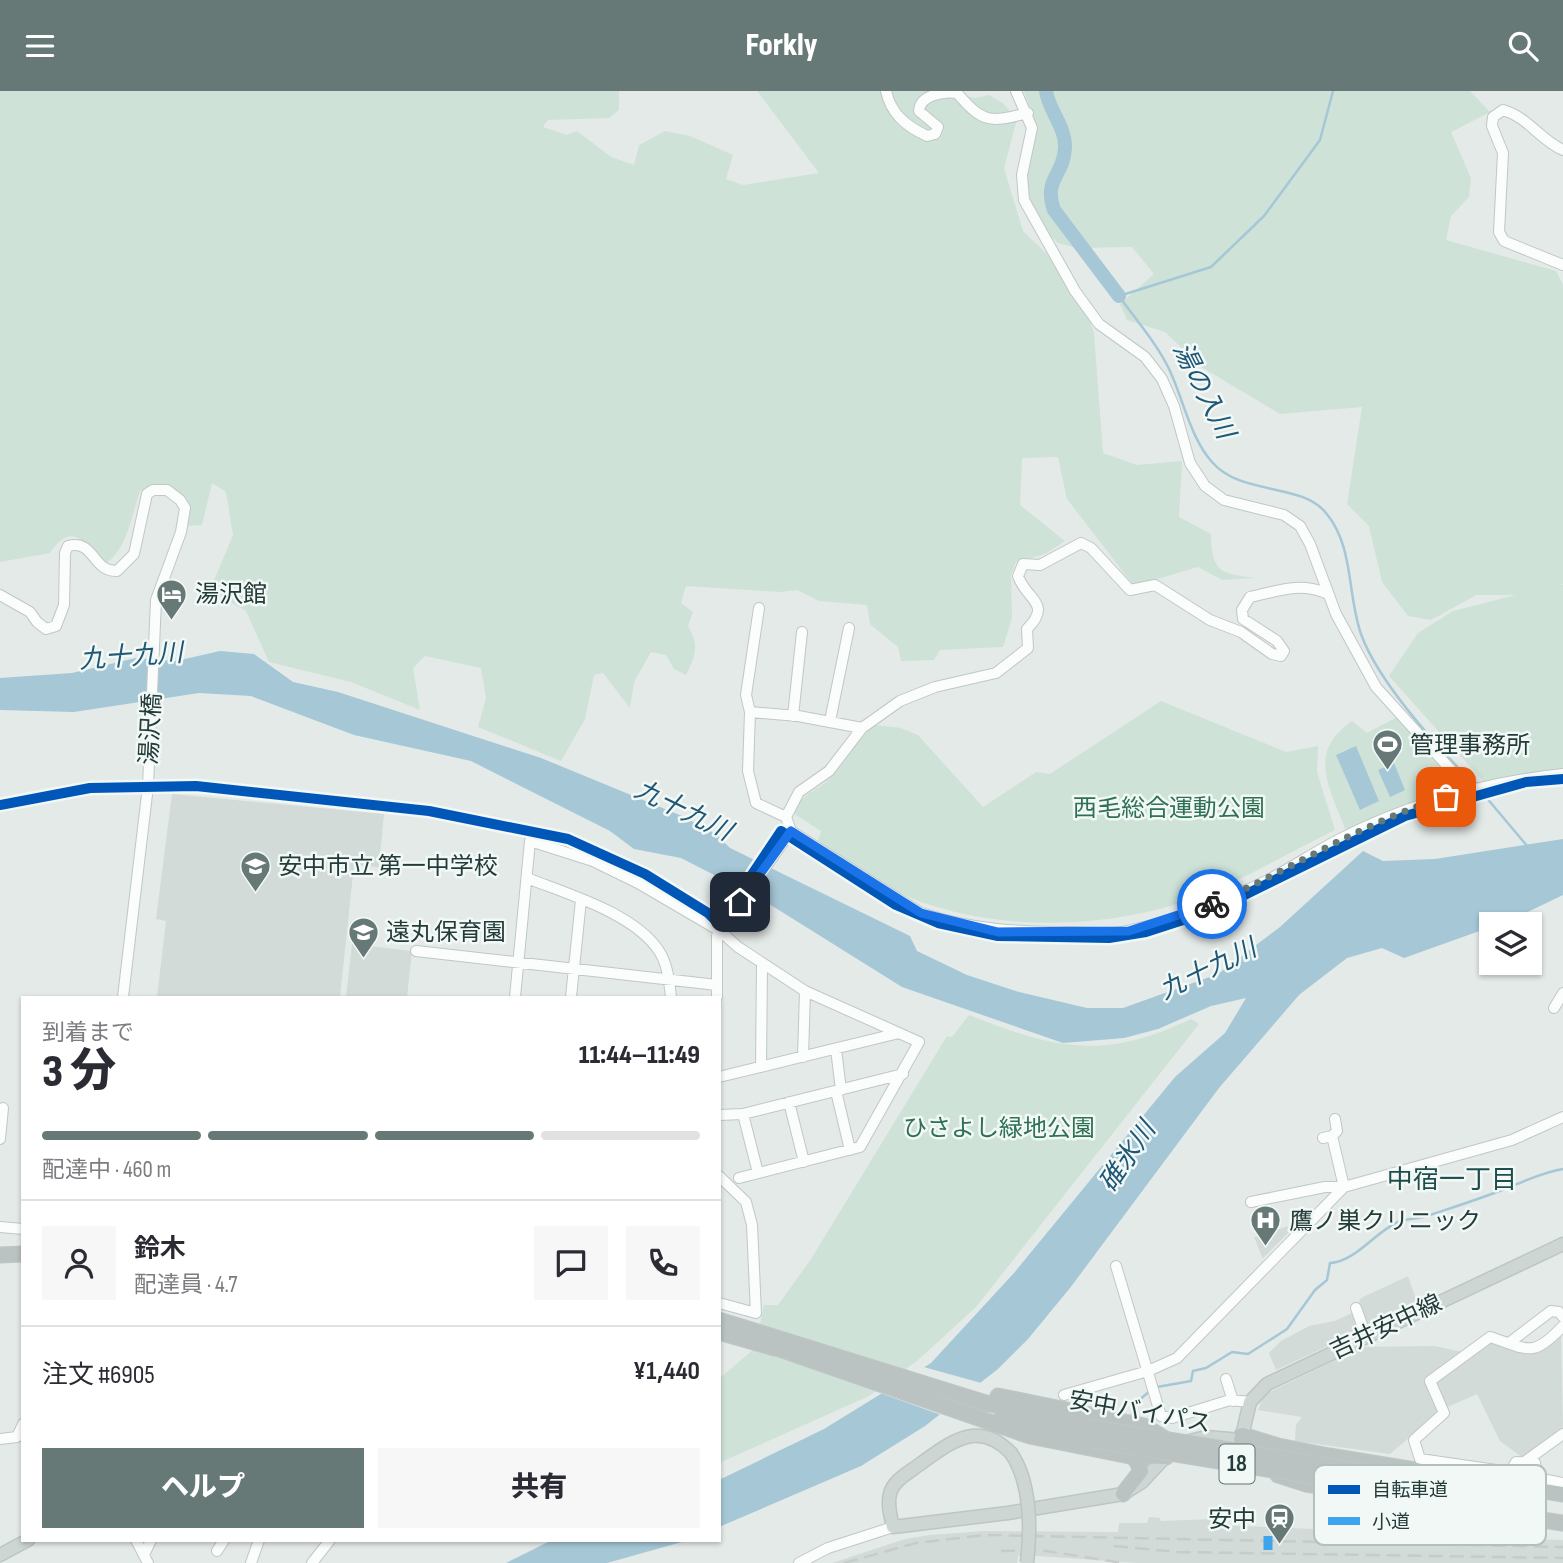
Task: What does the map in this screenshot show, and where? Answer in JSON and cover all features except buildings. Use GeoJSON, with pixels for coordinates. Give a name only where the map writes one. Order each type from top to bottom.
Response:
{"type":"FeatureCollection","features":[{"type":"Feature","properties":{"kind":"highway"},"geometry":{"type":"LineString","coordinates":[[0,1255],[21,1254]]}},
{"type":"Feature","properties":{"kind":"highway","name":"18"},"geometry":{"type":"LineString","coordinates":[[721,1321],[754,1335],[768,1345],[983,1407]]}},
{"type":"Feature","properties":{"kind":"highway","name":"18"},"geometry":{"type":"LineString","coordinates":[[721,1332],[754,1335],[834,1353],[983,1407]]}},
{"type":"Feature","properties":{"kind":"highway"},"geometry":{"type":"LineString","coordinates":[[983,1407],[1144,1426],[1170,1450]]}},
{"type":"Feature","properties":{"kind":"highway"},"geometry":{"type":"LineString","coordinates":[[983,1407],[1030,1436],[1136,1459],[1141,1471],[1123,1493]]}},
{"type":"Feature","properties":{"kind":"highway","name":"安中バイパス"},"geometry":{"type":"LineString","coordinates":[[983,1407],[1088,1433],[1314,1470]]}},
{"type":"Feature","properties":{"kind":"highway"},"geometry":{"type":"LineString","coordinates":[[1241,1437],[1384,1465]]}},
{"type":"Feature","properties":{"kind":"highway"},"geometry":{"type":"LineString","coordinates":[[1241,1437],[1279,1475],[1314,1484]]}},
{"type":"Feature","properties":{"kind":"highway"},"geometry":{"type":"LineString","coordinates":[[1130,1456],[1170,1450]]}},
{"type":"Feature","properties":{"kind":"highway"},"geometry":{"type":"LineString","coordinates":[[1328,1465],[1329,1456]]}},
{"type":"Feature","properties":{"kind":"main road","name":"吉井安中線"},"geometry":{"type":"LineString","coordinates":[[1250,1402],[1260,1388],[1273,1380],[1563,1244]]}},
{"type":"Feature","properties":{"kind":"main road"},"geometry":{"type":"LineString","coordinates":[[1027,1563],[1026,1502],[1021,1472],[1011,1453],[1002,1444],[985,1436],[963,1437],[950,1443],[900,1479],[891,1491],[893,1527],[1008,1513],[1123,1493],[1142,1482],[1187,1434],[1201,1429],[1224,1430],[1241,1437],[1250,1402]]}},
{"type":"Feature","properties":{"kind":"main road"},"geometry":{"type":"LineString","coordinates":[[0,1555],[24,1542]]}},
{"type":"Feature","properties":{"kind":"street"},"geometry":{"type":"LineString","coordinates":[[886,91],[891,107],[902,121],[927,136],[935,134],[938,127],[919,111],[919,107],[924,99],[936,94],[957,93],[975,115],[985,119],[1002,119],[1028,113]]}},
{"type":"Feature","properties":{"kind":"street"},"geometry":{"type":"LineString","coordinates":[[1016,91],[1028,113],[1033,135],[1021,190],[1069,282],[1099,324],[1144,357],[1162,379],[1174,406],[1190,463],[1199,480],[1224,500],[1292,519],[1305,533],[1326,593],[1350,645],[1376,687],[1476,789]]}},
{"type":"Feature","properties":{"kind":"street"},"geometry":{"type":"LineString","coordinates":[[1563,151],[1546,143],[1523,119],[1509,112],[1503,110],[1493,117],[1492,126],[1503,153],[1499,232],[1504,241],[1563,265]]}},
{"type":"Feature","properties":{"kind":"street","name":"湯沢橋"},"geometry":{"type":"LineString","coordinates":[[0,595],[20,604],[46,629],[56,626],[64,605],[65,553],[68,546],[80,543],[87,547],[95,560],[108,572],[123,568],[134,554],[147,494],[153,490],[167,490],[180,500],[184,516],[156,600],[157,631],[148,784],[123,996]]}},
{"type":"Feature","properties":{"kind":"street"},"geometry":{"type":"LineString","coordinates":[[716,996],[716,943],[723,927],[788,833],[786,817],[799,792],[829,771],[862,728],[900,701],[934,687],[996,673],[1012,664],[1028,648],[1027,629],[1037,619],[1039,607],[1034,596],[1023,589],[1018,576],[1023,564],[1040,565],[1081,543],[1091,548],[1130,590],[1155,585],[1210,620],[1241,632],[1272,655],[1282,656],[1284,651],[1277,641],[1243,619],[1242,610],[1251,597],[1293,587],[1311,587],[1326,593]]}},
{"type":"Feature","properties":{"kind":"street"},"geometry":{"type":"LineString","coordinates":[[759,608],[747,682],[750,712],[748,771],[753,799],[786,817]]}},
{"type":"Feature","properties":{"kind":"street"},"geometry":{"type":"LineString","coordinates":[[830,721],[849,628]]}},
{"type":"Feature","properties":{"kind":"street"},"geometry":{"type":"LineString","coordinates":[[793,716],[802,632]]}},
{"type":"Feature","properties":{"kind":"street"},"geometry":{"type":"LineString","coordinates":[[750,712],[830,721],[862,728]]}},
{"type":"Feature","properties":{"kind":"street"},"geometry":{"type":"LineString","coordinates":[[788,833],[921,913],[998,932],[1129,931],[1212,904],[1264,882],[1343,838],[1403,811],[1476,789],[1563,773]]}},
{"type":"Feature","properties":{"kind":"street"},"geometry":{"type":"LineString","coordinates":[[515,996],[530,841],[543,843],[611,869],[723,927],[762,964],[805,991],[919,1042],[903,1075],[860,1147],[739,1178]]}},
{"type":"Feature","properties":{"kind":"street"},"geometry":{"type":"LineString","coordinates":[[527,878],[581,899],[623,920],[649,938],[665,964],[671,996]]}},
{"type":"Feature","properties":{"kind":"street"},"geometry":{"type":"LineString","coordinates":[[571,996],[581,899]]}},
{"type":"Feature","properties":{"kind":"street"},"geometry":{"type":"LineString","coordinates":[[416,951],[716,985]]}},
{"type":"Feature","properties":{"kind":"street"},"geometry":{"type":"LineString","coordinates":[[761,1067],[762,964]]}},
{"type":"Feature","properties":{"kind":"street"},"geometry":{"type":"LineString","coordinates":[[803,1057],[805,991]]}},
{"type":"Feature","properties":{"kind":"street"},"geometry":{"type":"LineString","coordinates":[[1553,1009],[1563,993]]}},
{"type":"Feature","properties":{"kind":"street"},"geometry":{"type":"LineString","coordinates":[[721,1077],[900,1033]]}},
{"type":"Feature","properties":{"kind":"street"},"geometry":{"type":"LineString","coordinates":[[836,1049],[838,1090],[850,1150]]}},
{"type":"Feature","properties":{"kind":"street"},"geometry":{"type":"LineString","coordinates":[[721,1115],[743,1114],[903,1075]]}},
{"type":"Feature","properties":{"kind":"street"},"geometry":{"type":"LineString","coordinates":[[789,1102],[804,1161]]}},
{"type":"Feature","properties":{"kind":"street"},"geometry":{"type":"LineString","coordinates":[[0,1139],[3,1108]]}},
{"type":"Feature","properties":{"kind":"street"},"geometry":{"type":"LineString","coordinates":[[743,1114],[758,1173]]}},
{"type":"Feature","properties":{"kind":"street"},"geometry":{"type":"LineString","coordinates":[[1251,1202],[1325,1187],[1344,1187],[1512,1140],[1563,1117]]}},
{"type":"Feature","properties":{"kind":"street"},"geometry":{"type":"LineString","coordinates":[[1335,1119],[1337,1131],[1328,1137],[1344,1187]]}},
{"type":"Feature","properties":{"kind":"street"},"geometry":{"type":"LineString","coordinates":[[721,1178],[746,1202],[752,1225],[756,1313],[721,1304]]}},
{"type":"Feature","properties":{"kind":"street"},"geometry":{"type":"LineString","coordinates":[[1065,1395],[1148,1371],[1177,1358],[1344,1187]]}},
{"type":"Feature","properties":{"kind":"street"},"geometry":{"type":"LineString","coordinates":[[0,1227],[21,1229]]}},
{"type":"Feature","properties":{"kind":"street"},"geometry":{"type":"LineString","coordinates":[[1116,1266],[1158,1412],[1164,1418],[1233,1401],[1250,1402]]}},
{"type":"Feature","properties":{"kind":"street"},"geometry":{"type":"LineString","coordinates":[[1356,1308],[1367,1336]]}},
{"type":"Feature","properties":{"kind":"street"},"geometry":{"type":"LineString","coordinates":[[1509,1343],[1551,1311],[1559,1311],[1563,1317]]}},
{"type":"Feature","properties":{"kind":"street"},"geometry":{"type":"LineString","coordinates":[[1462,1465],[1420,1459],[1414,1440],[1444,1413],[1430,1381],[1490,1337],[1525,1350],[1537,1349],[1546,1345],[1563,1326]]}},
{"type":"Feature","properties":{"kind":"street"},"geometry":{"type":"LineString","coordinates":[[1226,1379],[1233,1401]]}},
{"type":"Feature","properties":{"kind":"street"},"geometry":{"type":"LineString","coordinates":[[0,1439],[17,1437],[21,1428]]}},
{"type":"Feature","properties":{"kind":"street"},"geometry":{"type":"LineString","coordinates":[[1523,1464],[1563,1434]]}},
{"type":"Feature","properties":{"kind":"street"},"geometry":{"type":"LineString","coordinates":[[1228,1467],[1241,1437]]}},
{"type":"Feature","properties":{"kind":"street"},"geometry":{"type":"LineString","coordinates":[[1514,1465],[1516,1462],[1535,1465]]}},
{"type":"Feature","properties":{"kind":"street"},"geometry":{"type":"LineString","coordinates":[[799,1563],[828,1548],[893,1527]]}},
{"type":"Feature","properties":{"kind":"street"},"geometry":{"type":"LineString","coordinates":[[137,1542],[146,1559]]}},
{"type":"Feature","properties":{"kind":"street"},"geometry":{"type":"LineString","coordinates":[[146,1559],[150,1542]]}},
{"type":"Feature","properties":{"kind":"street"},"geometry":{"type":"LineString","coordinates":[[217,1551],[223,1542]]}},
{"type":"Feature","properties":{"kind":"street"},"geometry":{"type":"LineString","coordinates":[[251,1563],[258,1542]]}},
{"type":"Feature","properties":{"kind":"street"},"geometry":{"type":"LineString","coordinates":[[312,1563],[329,1542]]}},
{"type":"Feature","properties":{"kind":"shaded area","name":"安中市立 第一中学校"},"geometry":{"type":"Polygon","coordinates":[[[172,794],[384,814],[379,867],[354,865],[340,996],[157,996],[166,921],[156,919],[172,794]]]}},
{"type":"Feature","properties":{"kind":"shaded area"},"geometry":{"type":"Polygon","coordinates":[[[352,944],[412,951],[407,996],[346,996],[352,944]]]}},
{"type":"Feature","properties":{"kind":"shaded area","name":"鷹ノ巣クリニック"},"geometry":{"type":"Polygon","coordinates":[[[1298,1223],[1263,1258],[1263,1259],[1254,1237],[1298,1223]]]}},
{"type":"Feature","properties":{"kind":"shaded area"},"geometry":{"type":"Polygon","coordinates":[[[1408,1276],[1418,1305],[1368,1327],[1359,1302],[1361,1298],[1408,1276]]]}},
{"type":"Feature","properties":{"kind":"shaded area"},"geometry":{"type":"Polygon","coordinates":[[[1354,1312],[1363,1330],[1276,1370],[1269,1353],[1281,1341],[1309,1326],[1335,1321],[1354,1312]]]}},
{"type":"Feature","properties":{"kind":"shaded area"},"geometry":{"type":"Polygon","coordinates":[[[1561,1334],[1563,1429],[1523,1458],[1500,1441],[1477,1394],[1443,1409],[1390,1454],[1295,1441],[1296,1425],[1302,1417],[1258,1410],[1263,1398],[1270,1392],[1362,1347],[1435,1346],[1462,1352],[1490,1341],[1524,1353],[1547,1347],[1561,1334]]]}},
{"type":"Feature","properties":{"kind":"shaded area"},"geometry":{"type":"Polygon","coordinates":[[[1149,1517],[1160,1518],[1161,1521],[1212,1519],[1214,1525],[1314,1529],[1314,1545],[1546,1545],[1546,1540],[1563,1540],[1563,1563],[1137,1563],[1018,1556],[1017,1563],[832,1563],[905,1539],[930,1535],[984,1531],[1118,1532],[1119,1523],[1147,1523],[1149,1517]]]}},
{"type":"Feature","properties":{"kind":"green space"},"geometry":{"type":"Polygon","coordinates":[[[0,91],[619,91],[619,110],[609,118],[548,120],[543,127],[567,135],[577,131],[611,157],[634,165],[639,145],[665,131],[690,136],[733,155],[726,179],[743,185],[819,173],[757,91],[943,91],[975,98],[989,95],[1003,103],[1017,119],[1004,168],[1023,231],[1077,283],[1094,333],[1103,453],[1137,465],[1182,461],[1179,517],[1211,534],[1213,556],[1220,569],[1234,575],[1256,578],[1222,580],[1198,567],[1134,586],[1067,499],[1058,457],[1022,458],[1020,505],[1065,541],[1045,554],[1016,562],[1011,575],[1012,618],[1003,647],[940,650],[934,660],[901,661],[898,647],[870,624],[867,605],[819,601],[797,590],[780,592],[686,586],[681,603],[693,612],[688,626],[695,645],[694,657],[686,675],[674,669],[666,655],[651,652],[634,682],[630,708],[603,673],[594,675],[585,719],[561,761],[478,727],[486,698],[481,668],[425,656],[413,668],[420,710],[351,682],[269,662],[246,611],[210,590],[233,535],[226,492],[212,483],[202,525],[185,526],[185,500],[170,488],[153,486],[140,491],[124,541],[104,565],[96,563],[82,541],[70,536],[64,538],[50,553],[0,562],[0,91]]]}},
{"type":"Feature","properties":{"kind":"green space"},"geometry":{"type":"Polygon","coordinates":[[[1024,91],[1470,91],[1490,112],[1451,132],[1471,178],[1469,197],[1451,216],[1446,240],[1556,271],[1563,285],[1563,584],[1560,585],[1563,585],[1563,769],[1484,782],[1389,676],[1418,633],[1453,611],[1516,595],[1476,595],[1431,620],[1408,616],[1382,582],[1369,526],[1347,504],[1362,407],[1280,414],[1203,368],[1165,332],[1127,320],[1120,304],[1154,274],[1132,247],[1077,248],[1058,243],[1046,231],[1032,207],[1023,168],[1034,120],[1024,91]]]}},
{"type":"Feature","properties":{"kind":"green space","name":"西毛総合運動公園"},"geometry":{"type":"Polygon","coordinates":[[[1161,701],[1286,752],[1318,746],[1317,772],[1335,830],[1222,887],[1167,907],[1126,916],[1041,923],[998,920],[956,912],[916,900],[856,869],[818,841],[821,831],[793,813],[804,798],[834,773],[875,725],[901,728],[918,735],[983,807],[1036,772],[1050,774],[1161,701]]]}},
{"type":"Feature","properties":{"kind":"green space","name":"管理事務所"},"geometry":{"type":"Polygon","coordinates":[[[1399,716],[1458,784],[1459,790],[1403,806],[1346,831],[1326,772],[1329,746],[1338,733],[1352,721],[1367,733],[1399,716]]]}},
{"type":"Feature","properties":{"kind":"green space","name":"ひさよし緑地公園"},"geometry":{"type":"Polygon","coordinates":[[[969,1015],[1028,1036],[1079,1045],[1131,1041],[1191,1019],[1199,1024],[976,1307],[917,1361],[869,1396],[721,1462],[721,1377],[755,1348],[764,1305],[778,1305],[811,1259],[947,1036],[952,1037],[969,1015]]]}},
{"type":"Feature","properties":{"kind":"water","name":"碓氷川"},"geometry":{"type":"Polygon","coordinates":[[[220,651],[254,654],[293,682],[338,692],[541,758],[682,816],[716,834],[730,848],[910,936],[917,951],[967,975],[1019,992],[1087,1008],[1123,1008],[1218,974],[1280,927],[1363,851],[1383,861],[1435,859],[1563,839],[1563,895],[1528,912],[1479,912],[1479,931],[1404,958],[1382,948],[1347,958],[1299,995],[1219,1088],[1070,1288],[1028,1339],[998,1369],[925,1426],[861,1466],[721,1526],[721,1479],[824,1429],[931,1363],[1014,1273],[1175,1077],[1225,1033],[1246,998],[1211,1006],[1158,1029],[1124,1038],[1063,1043],[902,987],[761,899],[681,858],[634,849],[610,831],[471,761],[354,735],[251,696],[199,693],[74,712],[0,710],[0,678],[72,673],[136,658],[176,661],[220,651]]]}},
{"type":"Feature","properties":{"kind":"water"},"geometry":{"type":"Polygon","coordinates":[[[1356,746],[1379,801],[1360,810],[1336,755],[1356,746]]]}},
{"type":"Feature","properties":{"kind":"water"},"geometry":{"type":"Polygon","coordinates":[[[1394,763],[1405,790],[1390,797],[1378,770],[1394,763]]]}},
{"type":"Feature","properties":{"kind":"water"},"geometry":{"type":"Polygon","coordinates":[[[548,1542],[682,1542],[607,1563],[506,1563],[548,1542]]]}},
{"type":"Feature","properties":{"kind":"pier"},"geometry":{"type":"Polygon","coordinates":[[[920,1366],[985,1384],[944,1416],[877,1392],[920,1366]]]}},
{"type":"Feature","properties":{"kind":"waterway","name":"湯の入川"},"geometry":{"type":"LineString","coordinates":[[1046,91],[1065,140],[1064,157],[1052,184],[1051,200],[1054,210],[1119,296]]}},
{"type":"Feature","properties":{"kind":"waterway","name":"湯の入川"},"geometry":{"type":"LineString","coordinates":[[1333,91],[1320,140],[1264,216],[1211,267],[1119,296],[1165,361],[1198,442],[1212,462],[1224,473],[1239,480],[1302,497],[1315,503],[1326,513],[1335,526],[1346,555],[1357,619],[1369,653],[1411,714],[1476,786]]}},
{"type":"Feature","properties":{"kind":"waterway","name":"湯の入川"},"geometry":{"type":"LineString","coordinates":[[1480,790],[1528,847]]}},
{"type":"Feature","properties":{"kind":"waterway"},"geometry":{"type":"LineString","coordinates":[[1157,1387],[1191,1381],[1193,1371],[1206,1368],[1232,1352],[1248,1354],[1287,1329],[1315,1290],[1327,1280],[1330,1263],[1348,1258],[1398,1222],[1426,1216],[1563,1169]]}},
{"type":"Feature","properties":{"kind":"waterway"},"geometry":{"type":"LineString","coordinates":[[1132,1414],[1137,1402],[1151,1390]]}},
{"type":"Feature","properties":{"kind":"railway"},"geometry":{"type":"LineString","coordinates":[[844,1563],[916,1543],[985,1535],[1314,1542]]}},
{"type":"Feature","properties":{"kind":"railway"},"geometry":{"type":"LineString","coordinates":[[1467,1545],[1563,1547]]}},
{"type":"Feature","properties":{"kind":"railway"},"geometry":{"type":"LineString","coordinates":[[1114,1546],[1177,1552],[1563,1558]]}},
{"type":"Feature","properties":{"kind":"railway"},"geometry":{"type":"LineString","coordinates":[[1001,1551],[1040,1550],[1123,1563]]}},
{"type":"Feature","properties":{"kind":"marked path"},"geometry":{"type":"LineString","coordinates":[[1268,1536],[1268,1550]]}},
{"type":"Feature","properties":{"kind":"cycle path"},"geometry":{"type":"LineString","coordinates":[[0,805],[90,788],[196,786],[429,811],[568,839],[645,874],[708,913],[719,924],[781,831],[896,905],[938,923],[998,936],[1109,938],[1146,932],[1214,910],[1405,816],[1526,782],[1563,779]]}},
{"type":"Feature","properties":{"kind":"way so far"},"geometry":{"type":"LineString","coordinates":[[1212,904],[1264,882],[1340,839],[1403,811],[1446,797]]}},
{"type":"Feature","properties":{"kind":"place","name":"湯沢館"},"geometry":{"type":"Point","coordinates":[172,621]}},
{"type":"Feature","properties":{"kind":"place","name":"管理事務所"},"geometry":{"type":"Point","coordinates":[1387,772]}},
{"type":"Feature","properties":{"kind":"place","name":"安中市立 第一中学校"},"geometry":{"type":"Point","coordinates":[255,893]}},
{"type":"Feature","properties":{"kind":"place","name":"遠丸保育園"},"geometry":{"type":"Point","coordinates":[363,959]}},
{"type":"Feature","properties":{"kind":"place","name":"鷹ノ巣クリニック"},"geometry":{"type":"Point","coordinates":[1266,1248]}},
{"type":"Feature","properties":{"kind":"place","name":"安中"},"geometry":{"type":"Point","coordinates":[1279,1546]}},
{"type":"Feature","properties":{"kind":"district","name":"中宿一丁目"},"geometry":{"type":"Point","coordinates":[1452,1180]}},
{"type":"Feature","properties":{"kind":"route"},"geometry":{"type":"LineString","coordinates":[[740,902],[785,835],[795,831],[921,913],[998,932],[1129,931],[1212,904]]}},
{"type":"Feature","properties":{"kind":"water label","name":"九十九川"},"geometry":{"type":"Point","coordinates":[131,657]}},
{"type":"Feature","properties":{"kind":"water label","name":"九十九川"},"geometry":{"type":"Point","coordinates":[683,811]}},
{"type":"Feature","properties":{"kind":"water label","name":"九十九川"},"geometry":{"type":"Point","coordinates":[1208,970]}}]}
